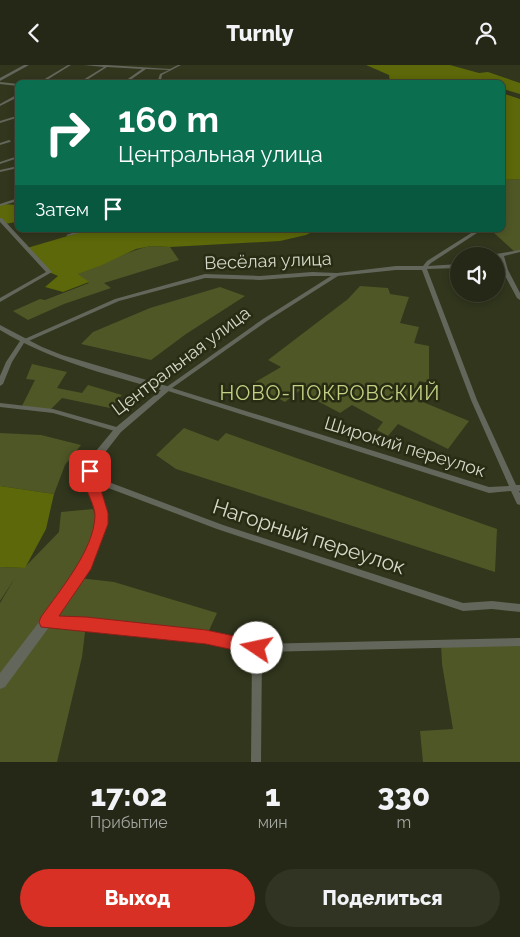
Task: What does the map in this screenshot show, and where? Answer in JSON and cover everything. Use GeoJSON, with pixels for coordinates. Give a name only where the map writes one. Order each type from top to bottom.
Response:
{"type":"FeatureCollection","features":[{"type":"Feature","properties":{"kind":"street"},"geometry":{"type":"LineString","coordinates":[[0,82],[26,65]]}},
{"type":"Feature","properties":{"kind":"street"},"geometry":{"type":"LineString","coordinates":[[43,80],[70,65]]}},
{"type":"Feature","properties":{"kind":"street"},"geometry":{"type":"LineString","coordinates":[[84,65],[169,69]]}},
{"type":"Feature","properties":{"kind":"street"},"geometry":{"type":"LineString","coordinates":[[127,80],[150,65]]}},
{"type":"Feature","properties":{"kind":"street"},"geometry":{"type":"LineString","coordinates":[[160,80],[159,77],[169,69],[180,65]]}},
{"type":"Feature","properties":{"kind":"street"},"geometry":{"type":"LineString","coordinates":[[84,80],[107,66]]}},
{"type":"Feature","properties":{"kind":"street"},"geometry":{"type":"LineString","coordinates":[[0,82],[15,84]]}},
{"type":"Feature","properties":{"kind":"street"},"geometry":{"type":"LineString","coordinates":[[0,105],[15,97]]}},
{"type":"Feature","properties":{"kind":"street"},"geometry":{"type":"LineString","coordinates":[[0,122],[15,117]]}},
{"type":"Feature","properties":{"kind":"street"},"geometry":{"type":"LineString","coordinates":[[0,144],[8,141]]}},
{"type":"Feature","properties":{"kind":"street"},"geometry":{"type":"LineString","coordinates":[[0,163],[15,158]]}},
{"type":"Feature","properties":{"kind":"street"},"geometry":{"type":"LineString","coordinates":[[0,171],[15,168]]}},
{"type":"Feature","properties":{"kind":"street"},"geometry":{"type":"LineString","coordinates":[[0,205],[15,200]]}},
{"type":"Feature","properties":{"kind":"street"},"geometry":{"type":"LineString","coordinates":[[0,219],[49,272],[0,300]]}},
{"type":"Feature","properties":{"kind":"street"},"geometry":{"type":"LineString","coordinates":[[68,235],[80,232]]}},
{"type":"Feature","properties":{"kind":"street"},"geometry":{"type":"LineString","coordinates":[[476,232],[429,262],[424,268],[474,401],[518,488],[520,502]]}},
{"type":"Feature","properties":{"kind":"street"},"geometry":{"type":"LineString","coordinates":[[505,255],[520,251]]}},
{"type":"Feature","properties":{"kind":"street","name":"Весёлая улица"},"geometry":{"type":"LineString","coordinates":[[22,342],[117,300],[205,276],[260,278],[312,274],[337,275],[396,268],[450,267]]}},
{"type":"Feature","properties":{"kind":"street"},"geometry":{"type":"LineString","coordinates":[[505,268],[520,298]]}},
{"type":"Feature","properties":{"kind":"street","name":"Центральная улица"},"geometry":{"type":"LineString","coordinates":[[90,479],[91,463],[118,430],[167,389],[265,320],[337,275]]}},
{"type":"Feature","properties":{"kind":"street","name":"Широкий переулок"},"geometry":{"type":"LineString","coordinates":[[0,327],[22,342],[70,360],[489,490],[518,488]]}},
{"type":"Feature","properties":{"kind":"street"},"geometry":{"type":"LineString","coordinates":[[0,384],[9,362],[22,342]]}},
{"type":"Feature","properties":{"kind":"street"},"geometry":{"type":"LineString","coordinates":[[0,405],[53,411],[118,430]]}},
{"type":"Feature","properties":{"kind":"street"},"geometry":{"type":"LineString","coordinates":[[0,683],[79,578],[92,552],[98,535],[102,513],[90,479]]}},
{"type":"Feature","properties":{"kind":"street","name":"Нагорный переулок"},"geometry":{"type":"LineString","coordinates":[[90,479],[220,527],[463,607],[492,605],[520,608]]}},
{"type":"Feature","properties":{"kind":"street"},"geometry":{"type":"LineString","coordinates":[[46,622],[86,623],[206,637],[257,648],[520,642]]}},
{"type":"Feature","properties":{"kind":"street"},"geometry":{"type":"LineString","coordinates":[[256,762],[257,648]]}},
{"type":"Feature","properties":{"kind":"green space"},"geometry":{"type":"Polygon","coordinates":[[[366,65],[450,65],[479,73],[488,72],[520,83],[520,94],[505,90],[505,80],[390,80],[389,75],[366,65]]]}},
{"type":"Feature","properties":{"kind":"green space"},"geometry":{"type":"Polygon","coordinates":[[[505,94],[520,99],[520,179],[505,180],[505,94]]]}},
{"type":"Feature","properties":{"kind":"green space"},"geometry":{"type":"Polygon","coordinates":[[[520,179],[520,251],[515,252],[492,232],[505,232],[505,180],[520,179]]]}},
{"type":"Feature","properties":{"kind":"green space"},"geometry":{"type":"Polygon","coordinates":[[[0,205],[15,205],[15,222],[5,224],[0,219],[0,205]]]}},
{"type":"Feature","properties":{"kind":"green space"},"geometry":{"type":"Polygon","coordinates":[[[81,232],[312,232],[280,241],[170,247],[151,246],[136,249],[78,274],[89,282],[63,292],[45,287],[58,276],[49,272],[27,248],[81,232]]]}},
{"type":"Feature","properties":{"kind":"green space"},"geometry":{"type":"Polygon","coordinates":[[[151,246],[170,247],[179,260],[104,283],[111,288],[64,304],[28,320],[13,311],[40,299],[45,300],[89,283],[77,274],[151,246]]]}},
{"type":"Feature","properties":{"kind":"green space"},"geometry":{"type":"Polygon","coordinates":[[[360,286],[388,288],[390,294],[409,297],[400,323],[419,327],[414,343],[429,346],[429,383],[419,381],[413,398],[469,421],[448,449],[398,424],[388,436],[377,430],[383,422],[352,405],[340,413],[299,391],[285,402],[252,384],[281,367],[268,360],[348,299],[360,286]]]}},
{"type":"Feature","properties":{"kind":"green space"},"geometry":{"type":"Polygon","coordinates":[[[220,287],[245,296],[186,334],[151,360],[81,344],[93,332],[150,308],[220,287]]]}},
{"type":"Feature","properties":{"kind":"green space"},"geometry":{"type":"Polygon","coordinates":[[[32,364],[67,372],[57,388],[82,393],[88,385],[122,395],[110,408],[62,398],[49,411],[21,408],[35,380],[26,379],[32,364]]]}},
{"type":"Feature","properties":{"kind":"green space"},"geometry":{"type":"Polygon","coordinates":[[[184,428],[218,441],[226,433],[497,529],[495,572],[176,469],[156,455],[184,428]]]}},
{"type":"Feature","properties":{"kind":"green space"},"geometry":{"type":"Polygon","coordinates":[[[0,433],[41,435],[81,445],[65,465],[54,494],[0,486],[0,433]]]}},
{"type":"Feature","properties":{"kind":"green space"},"geometry":{"type":"Polygon","coordinates":[[[0,486],[54,494],[46,529],[25,568],[0,567],[0,486]]]}},
{"type":"Feature","properties":{"kind":"green space"},"geometry":{"type":"Polygon","coordinates":[[[93,509],[96,520],[93,534],[85,553],[57,598],[0,674],[0,603],[15,578],[0,601],[0,567],[24,568],[59,532],[61,512],[93,509]]]}},
{"type":"Feature","properties":{"kind":"green space"},"geometry":{"type":"Polygon","coordinates":[[[79,578],[114,582],[217,613],[206,637],[86,624],[82,657],[57,762],[0,762],[0,683],[79,578]]]}},
{"type":"Feature","properties":{"kind":"green space"},"geometry":{"type":"Polygon","coordinates":[[[520,642],[520,762],[423,762],[420,731],[453,729],[442,664],[441,643],[520,642]]]}},
{"type":"Feature","properties":{"kind":"district","name":"НОВО-ПОКРОВСКИЙ"},"geometry":{"type":"Point","coordinates":[330,393]}},
{"type":"Feature","properties":{"kind":"route"},"geometry":{"type":"LineString","coordinates":[[90,471],[90,479],[102,513],[101,524],[92,552],[79,578],[46,622],[86,623],[206,637],[257,648]]}}]}
